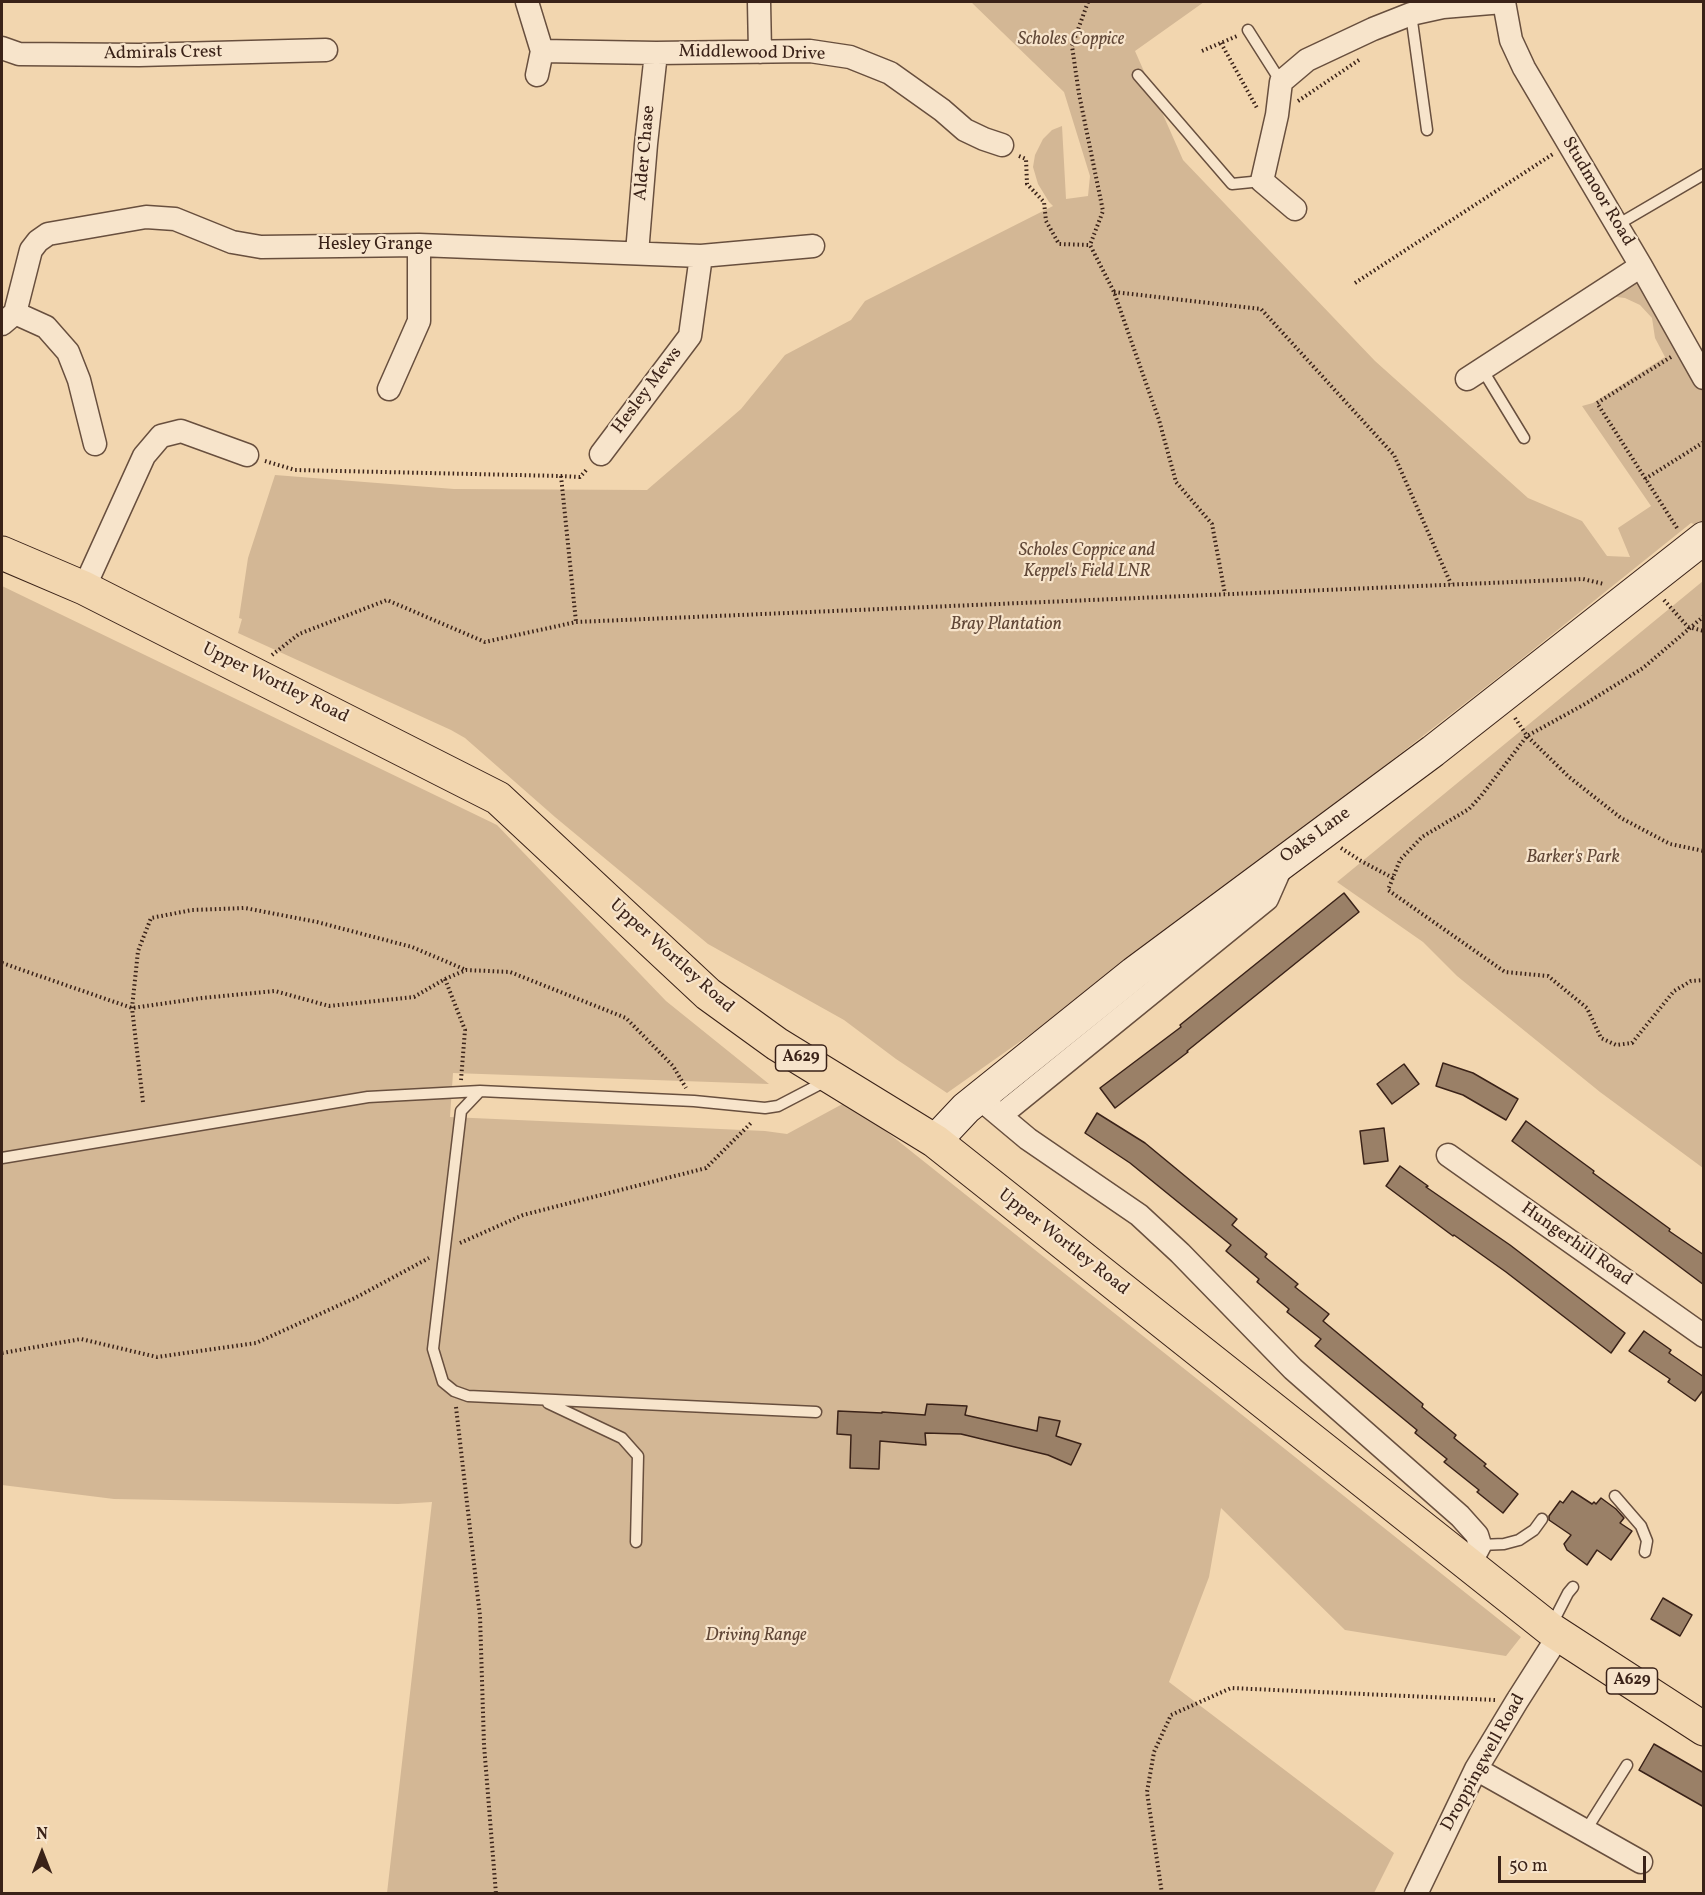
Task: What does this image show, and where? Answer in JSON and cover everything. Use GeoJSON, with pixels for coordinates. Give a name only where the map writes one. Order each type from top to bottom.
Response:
{"type":"FeatureCollection","features":[{"type":"Feature","properties":{"kind":"main road","name":"Upper Wortley Road"},"geometry":{"type":"LineString","coordinates":[[2,553],[84,588],[498,798],[708,994],[777,1044],[935,1141],[1475,1555],[1554,1632],[1596,1657],[1704,1729]]}},
{"type":"Feature","properties":{"kind":"street"},"geometry":{"type":"LineString","coordinates":[[527,2],[542,51],[537,75]]}},
{"type":"Feature","properties":{"kind":"street"},"geometry":{"type":"LineString","coordinates":[[759,2],[760,52]]}},
{"type":"Feature","properties":{"kind":"street"},"geometry":{"type":"LineString","coordinates":[[1295,209],[1262,181],[1275,125],[1281,82],[1307,60],[1411,14],[1443,7],[1503,2]]}},
{"type":"Feature","properties":{"kind":"street","name":"Studmoor Road"},"geometry":{"type":"LineString","coordinates":[[1503,2],[1511,40],[1524,68],[1704,378]]}},
{"type":"Feature","properties":{"kind":"street","name":"Admirals Crest"},"geometry":{"type":"LineString","coordinates":[[2,48],[19,54],[115,55],[326,50]]}},
{"type":"Feature","properties":{"kind":"street","name":"Middlewood Drive"},"geometry":{"type":"LineString","coordinates":[[542,51],[656,53],[810,51],[850,57],[890,73],[942,110],[965,130],[1002,145]]}},
{"type":"Feature","properties":{"kind":"street","name":"Alder Chase"},"geometry":{"type":"LineString","coordinates":[[638,253],[646,144],[656,53]]}},
{"type":"Feature","properties":{"kind":"street","name":"Hesley Grange"},"geometry":{"type":"LineString","coordinates":[[8,318],[31,250],[38,241],[48,234],[146,217],[175,219],[232,242],[261,247],[418,245],[701,256],[813,246]]}},
{"type":"Feature","properties":{"kind":"street"},"geometry":{"type":"LineString","coordinates":[[389,388],[418,321],[418,245]]}},
{"type":"Feature","properties":{"kind":"street","name":"Hesley Mews"},"geometry":{"type":"LineString","coordinates":[[601,453],[690,336],[701,256]]}},
{"type":"Feature","properties":{"kind":"street"},"geometry":{"type":"LineString","coordinates":[[1475,374],[1641,266]]}},
{"type":"Feature","properties":{"kind":"street"},"geometry":{"type":"LineString","coordinates":[[8,318],[46,327],[68,352],[79,380],[95,444]]}},
{"type":"Feature","properties":{"kind":"street"},"geometry":{"type":"LineString","coordinates":[[84,588],[144,456],[161,436],[181,431],[247,455]]}},
{"type":"Feature","properties":{"kind":"street","name":"Oaks Lane"},"geometry":{"type":"LineString","coordinates":[[935,1141],[966,1108],[990,1107],[1134,973],[1433,751],[1697,543]]}},
{"type":"Feature","properties":{"kind":"street","name":"Upper Wortley Road"},"geometry":{"type":"LineString","coordinates":[[990,1107],[1028,1139],[1139,1215],[1180,1253],[1293,1369],[1460,1516],[1478,1535],[1475,1555]]}},
{"type":"Feature","properties":{"kind":"street","name":"Hungerhill Road"},"geometry":{"type":"LineString","coordinates":[[1448,1155],[1704,1336]]}},
{"type":"Feature","properties":{"kind":"street","name":"Droppingwell Road"},"geometry":{"type":"LineString","coordinates":[[1416,1893],[1476,1770],[1554,1632]]}},
{"type":"Feature","properties":{"kind":"street"},"geometry":{"type":"LineString","coordinates":[[1476,1770],[1641,1862]]}},
{"type":"Feature","properties":{"kind":"lane"},"geometry":{"type":"LineString","coordinates":[[1411,14],[1427,130]]}},
{"type":"Feature","properties":{"kind":"lane"},"geometry":{"type":"LineString","coordinates":[[1248,30],[1281,82]]}},
{"type":"Feature","properties":{"kind":"lane"},"geometry":{"type":"LineString","coordinates":[[1138,75],[1232,184],[1262,181]]}},
{"type":"Feature","properties":{"kind":"lane"},"geometry":{"type":"LineString","coordinates":[[1617,225],[1704,174]]}},
{"type":"Feature","properties":{"kind":"lane"},"geometry":{"type":"LineString","coordinates":[[1475,374],[1524,438]]}},
{"type":"Feature","properties":{"kind":"lane"},"geometry":{"type":"LineString","coordinates":[[2,1158],[368,1097],[480,1091],[694,1101],[765,1108],[778,1106],[834,1077]]}},
{"type":"Feature","properties":{"kind":"lane"},"geometry":{"type":"LineString","coordinates":[[480,1091],[461,1111],[433,1349],[443,1382],[454,1391],[468,1396],[816,1412]]}},
{"type":"Feature","properties":{"kind":"lane"},"geometry":{"type":"LineString","coordinates":[[542,1400],[622,1438],[638,1456],[636,1542]]}},
{"type":"Feature","properties":{"kind":"lane"},"geometry":{"type":"LineString","coordinates":[[1615,1496],[1641,1526],[1647,1541],[1645,1552]]}},
{"type":"Feature","properties":{"kind":"lane"},"geometry":{"type":"LineString","coordinates":[[1475,1555],[1519,1540],[1534,1530],[1542,1519]]}},
{"type":"Feature","properties":{"kind":"lane"},"geometry":{"type":"LineString","coordinates":[[1554,1632],[1568,1593],[1573,1587]]}},
{"type":"Feature","properties":{"kind":"lane"},"geometry":{"type":"LineString","coordinates":[[1586,1830],[1627,1765]]}},
{"type":"Feature","properties":{"kind":"path"},"geometry":{"type":"LineString","coordinates":[[1088,2],[1072,46],[1103,211],[1090,245],[1114,292],[1158,420],[1176,482],[1212,524],[1225,594]]}},
{"type":"Feature","properties":{"kind":"path"},"geometry":{"type":"LineString","coordinates":[[1202,51],[1248,30]]}},
{"type":"Feature","properties":{"kind":"path"},"geometry":{"type":"LineString","coordinates":[[1221,43],[1275,125],[1364,57]]}},
{"type":"Feature","properties":{"kind":"path"},"geometry":{"type":"LineString","coordinates":[[1355,283],[1569,143]]}},
{"type":"Feature","properties":{"kind":"path"},"geometry":{"type":"LineString","coordinates":[[1002,145],[1008,153],[1026,159],[1027,184],[1044,202],[1046,221],[1059,244],[1090,245]]}},
{"type":"Feature","properties":{"kind":"path"},"geometry":{"type":"LineString","coordinates":[[1114,292],[1261,309],[1394,455],[1451,584]]}},
{"type":"Feature","properties":{"kind":"path"},"geometry":{"type":"LineString","coordinates":[[1687,348],[1597,403],[1645,479],[1697,543]]}},
{"type":"Feature","properties":{"kind":"path"},"geometry":{"type":"LineString","coordinates":[[1645,479],[1704,442]]}},
{"type":"Feature","properties":{"kind":"path"},"geometry":{"type":"LineString","coordinates":[[247,455],[295,470],[580,477],[601,453]]}},
{"type":"Feature","properties":{"kind":"path"},"geometry":{"type":"LineString","coordinates":[[561,476],[576,622]]}},
{"type":"Feature","properties":{"kind":"path"},"geometry":{"type":"LineString","coordinates":[[250,672],[299,634],[387,600],[484,642],[576,622],[1583,579],[1642,586],[1688,627],[1704,632]]}},
{"type":"Feature","properties":{"kind":"path"},"geometry":{"type":"LineString","coordinates":[[1704,615],[1643,668],[1527,736],[1469,809],[1422,837],[1400,860],[1388,890],[1505,972],[1548,976],[1587,1008],[1601,1038],[1616,1045],[1632,1042],[1674,991],[1691,981],[1704,980]]}},
{"type":"Feature","properties":{"kind":"path"},"geometry":{"type":"LineString","coordinates":[[1527,736],[1569,777],[1621,818],[1670,844],[1704,851]]}},
{"type":"Feature","properties":{"kind":"path"},"geometry":{"type":"LineString","coordinates":[[1319,834],[1393,878]]}},
{"type":"Feature","properties":{"kind":"path"},"geometry":{"type":"LineString","coordinates":[[143,1102],[132,1008],[138,951],[151,918],[192,910],[245,908],[318,922],[412,946],[466,970],[510,972],[626,1018],[674,1066],[694,1101]]}},
{"type":"Feature","properties":{"kind":"path"},"geometry":{"type":"LineString","coordinates":[[2,963],[132,1008],[275,991],[329,1006],[414,997],[466,970]]}},
{"type":"Feature","properties":{"kind":"path"},"geometry":{"type":"LineString","coordinates":[[445,979],[465,1030],[460,1092]]}},
{"type":"Feature","properties":{"kind":"path"},"geometry":{"type":"LineString","coordinates":[[2,1353],[81,1339],[157,1357],[256,1343],[355,1298],[446,1250],[523,1215],[706,1168],[765,1108]]}},
{"type":"Feature","properties":{"kind":"path"},"geometry":{"type":"LineString","coordinates":[[454,1391],[480,1616],[484,1745],[496,1893]]}},
{"type":"Feature","properties":{"kind":"path"},"geometry":{"type":"LineString","coordinates":[[1162,1893],[1147,1792],[1154,1752],[1171,1715],[1231,1688],[1517,1701]]}},
{"type":"Feature","properties":{"kind":"green space","name":"Scholes Coppice and Keppel's Field LNR"},"geometry":{"type":"Polygon","coordinates":[[[971,2],[1204,2],[1135,51],[1183,160],[1375,361],[1528,498],[1582,521],[1607,556],[1630,557],[1618,528],[1651,506],[1582,406],[1593,403],[1665,357],[1655,338],[1652,318],[1640,305],[1625,298],[1608,296],[1631,282],[1641,284],[1682,351],[1703,392],[1704,523],[1700,526],[1691,523],[1514,665],[1126,967],[947,1093],[844,1020],[708,944],[555,817],[465,738],[238,633],[242,619],[239,618],[248,558],[275,475],[454,489],[647,490],[741,409],[785,355],[851,320],[865,301],[1053,206],[1038,184],[1033,167],[1035,155],[1043,139],[1052,130],[1062,126],[1066,199],[1088,196],[1090,176],[1064,92],[971,2]]]}},
{"type":"Feature","properties":{"kind":"green space","name":"Barker's Park"},"geometry":{"type":"Polygon","coordinates":[[[1703,581],[1703,1168],[1600,1092],[1457,976],[1423,942],[1337,882],[1703,581]]]}},
{"type":"Feature","properties":{"kind":"green space","name":"Driving Range"},"geometry":{"type":"Polygon","coordinates":[[[2,586],[497,825],[666,1001],[769,1084],[453,1073],[450,1117],[765,1131],[787,1134],[848,1101],[1521,1637],[1506,1656],[1345,1630],[1221,1508],[1209,1577],[1169,1682],[1394,1853],[1374,1893],[387,1893],[432,1502],[398,1504],[114,1499],[2,1485],[2,586]]]}},
{"type":"Feature","properties":{"kind":"building"},"geometry":{"type":"Polygon","coordinates":[[[1344,893],[1359,912],[1188,1052],[1115,1108],[1100,1088],[1181,1027],[1180,1025],[1344,893]]]}},
{"type":"Feature","properties":{"kind":"building"},"geometry":{"type":"Polygon","coordinates":[[[1443,1063],[1473,1073],[1518,1099],[1506,1120],[1463,1095],[1436,1086],[1443,1063]]]}},
{"type":"Feature","properties":{"kind":"building"},"geometry":{"type":"Polygon","coordinates":[[[1404,1064],[1419,1084],[1392,1104],[1377,1084],[1404,1064]]]}},
{"type":"Feature","properties":{"kind":"building"},"geometry":{"type":"Polygon","coordinates":[[[1097,1113],[1145,1143],[1237,1219],[1232,1225],[1267,1254],[1265,1257],[1298,1284],[1295,1287],[1329,1314],[1323,1321],[1423,1404],[1422,1407],[1456,1435],[1454,1438],[1518,1494],[1503,1513],[1444,1462],[1447,1459],[1415,1433],[1417,1430],[1315,1346],[1321,1339],[1287,1312],[1289,1309],[1257,1282],[1259,1279],[1226,1251],[1231,1245],[1130,1163],[1085,1133],[1097,1113]]]}},
{"type":"Feature","properties":{"kind":"building"},"geometry":{"type":"Polygon","coordinates":[[[1526,1121],[1670,1229],[1669,1231],[1704,1255],[1704,1285],[1512,1141],[1526,1121]]]}},
{"type":"Feature","properties":{"kind":"building"},"geometry":{"type":"Polygon","coordinates":[[[1384,1128],[1388,1161],[1364,1164],[1360,1131],[1384,1128]]]}},
{"type":"Feature","properties":{"kind":"building"},"geometry":{"type":"Polygon","coordinates":[[[1400,1166],[1428,1186],[1426,1187],[1510,1245],[1625,1333],[1611,1353],[1506,1272],[1386,1186],[1400,1166]]]}},
{"type":"Feature","properties":{"kind":"building"},"geometry":{"type":"Polygon","coordinates":[[[1644,1331],[1671,1350],[1669,1353],[1704,1377],[1704,1389],[1695,1401],[1668,1382],[1670,1379],[1629,1351],[1644,1331]]]}},
{"type":"Feature","properties":{"kind":"building"},"geometry":{"type":"Polygon","coordinates":[[[927,1404],[967,1406],[965,1415],[1037,1431],[1039,1417],[1060,1421],[1056,1436],[1081,1444],[1071,1465],[1048,1455],[961,1434],[925,1433],[926,1445],[880,1441],[879,1469],[850,1468],[851,1435],[837,1434],[838,1411],[925,1415],[927,1404]]]}},
{"type":"Feature","properties":{"kind":"building"},"geometry":{"type":"Polygon","coordinates":[[[1572,1491],[1592,1504],[1594,1502],[1596,1504],[1601,1498],[1616,1509],[1624,1518],[1620,1523],[1632,1531],[1611,1560],[1597,1550],[1587,1565],[1567,1550],[1564,1544],[1571,1535],[1549,1520],[1549,1516],[1560,1501],[1563,1503],[1572,1491]]]}},
{"type":"Feature","properties":{"kind":"building"},"geometry":{"type":"Polygon","coordinates":[[[1663,1598],[1692,1615],[1680,1636],[1651,1619],[1663,1598]]]}},
{"type":"Feature","properties":{"kind":"building"},"geometry":{"type":"Polygon","coordinates":[[[1654,1744],[1704,1773],[1704,1807],[1639,1770],[1654,1744]]]}},
{"type":"Feature","properties":{"kind":"park label","name":"Scholes Coppice"},"geometry":{"type":"Point","coordinates":[1071,41]}},
{"type":"Feature","properties":{"kind":"park label","name":"Bray Plantation"},"geometry":{"type":"Point","coordinates":[1006,626]}}]}
